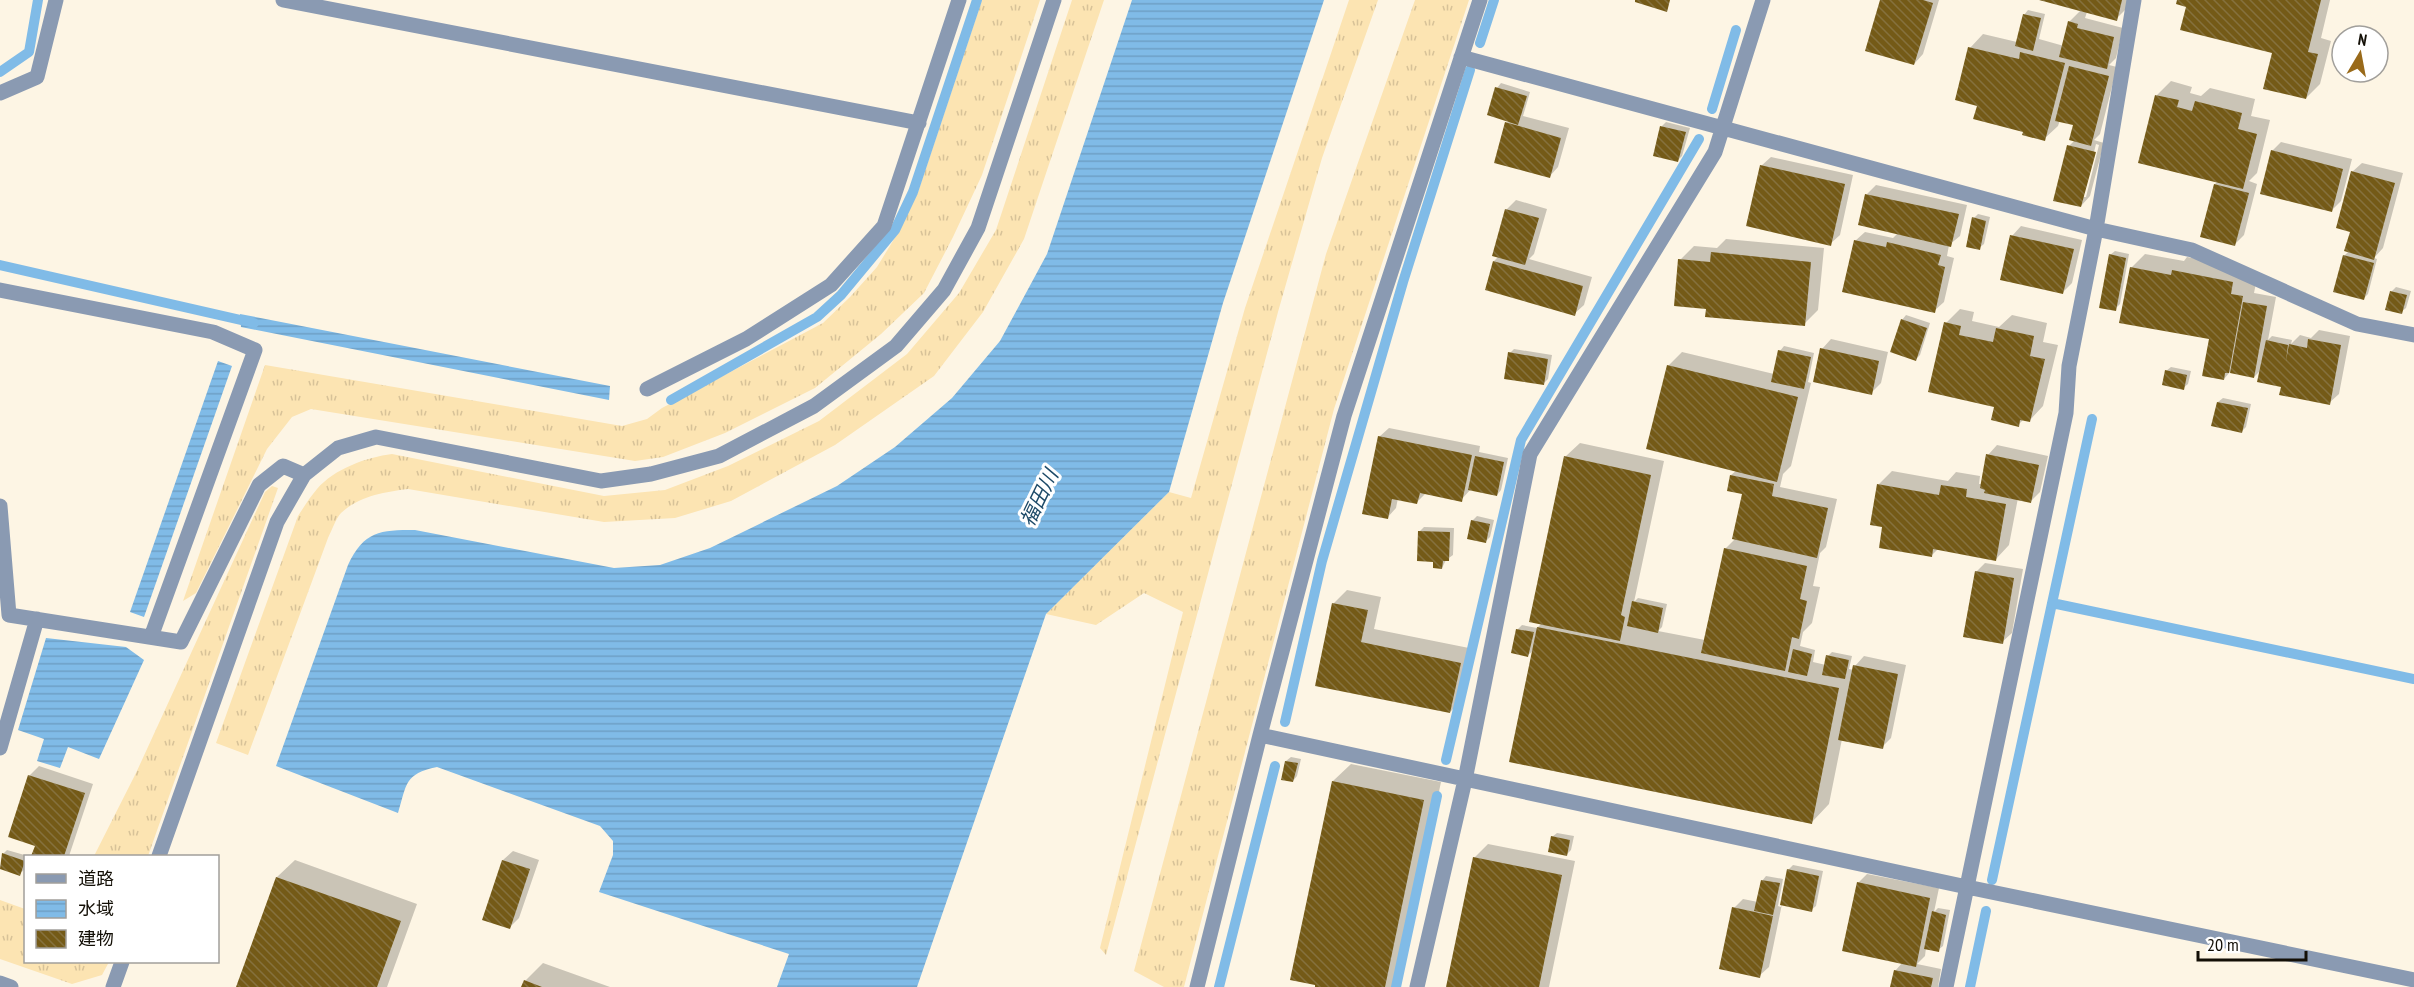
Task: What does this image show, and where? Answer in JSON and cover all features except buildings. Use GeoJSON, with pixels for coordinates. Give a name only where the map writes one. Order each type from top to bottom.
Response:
{"type":"FeatureCollection","features":[{"type":"Feature","properties":{"kind":"street"},"geometry":{"type":"LineString","coordinates":[[0,93],[37,76],[56,0]]}},
{"type":"Feature","properties":{"kind":"street"},"geometry":{"type":"LineString","coordinates":[[283,0],[919,123]]}},
{"type":"Feature","properties":{"kind":"street"},"geometry":{"type":"LineString","coordinates":[[647,389],[746,339],[831,285],[884,226],[960,0]]}},
{"type":"Feature","properties":{"kind":"street"},"geometry":{"type":"LineString","coordinates":[[159,855],[277,522],[304,475],[338,448],[376,437],[601,481],[631,477],[719,456],[814,406],[896,346],[944,290],[978,228],[1054,0]]}},
{"type":"Feature","properties":{"kind":"street"},"geometry":{"type":"LineString","coordinates":[[1197,987],[1260,735],[1344,416],[1480,0]]}},
{"type":"Feature","properties":{"kind":"street"},"geometry":{"type":"LineString","coordinates":[[1417,987],[1465,780],[1530,454],[1715,152],[1763,0]]}},
{"type":"Feature","properties":{"kind":"street"},"geometry":{"type":"LineString","coordinates":[[1946,987],[2066,413],[2068,366],[2096,229],[2134,0]]}},
{"type":"Feature","properties":{"kind":"street"},"geometry":{"type":"LineString","coordinates":[[1461,57],[2096,229],[2192,250],[2357,324],[2414,335]]}},
{"type":"Feature","properties":{"kind":"street"},"geometry":{"type":"LineString","coordinates":[[0,290],[213,332],[255,350],[151,637]]}},
{"type":"Feature","properties":{"kind":"street"},"geometry":{"type":"LineString","coordinates":[[0,506],[9,615],[181,642],[259,484],[283,466],[304,475]]}},
{"type":"Feature","properties":{"kind":"street"},"geometry":{"type":"LineString","coordinates":[[0,748],[37,619]]}},
{"type":"Feature","properties":{"kind":"street"},"geometry":{"type":"LineString","coordinates":[[1260,735],[1967,887],[2414,980]]}},
{"type":"Feature","properties":{"kind":"street"},"geometry":{"type":"LineString","coordinates":[[113,987],[122,963]]}},
{"type":"Feature","properties":{"kind":"street"},"geometry":{"type":"LineString","coordinates":[[0,983],[11,987]]}},
{"type":"Feature","properties":{"kind":"green space"},"geometry":{"type":"Polygon","coordinates":[[[982,0],[1040,0],[982,175],[924,293],[881,334],[815,388],[725,433],[663,457],[635,461],[311,409],[292,417],[267,449],[196,593],[183,601],[265,365],[622,426],[647,419],[662,408],[823,323],[877,267],[899,231],[918,192],[982,0]]]}},
{"type":"Feature","properties":{"kind":"green space"},"geometry":{"type":"Polygon","coordinates":[[[1072,0],[1104,0],[1024,239],[983,312],[934,376],[835,445],[731,501],[675,518],[604,522],[408,489],[381,493],[356,502],[339,515],[328,538],[248,755],[216,743],[298,516],[317,489],[342,470],[362,461],[392,454],[604,496],[665,490],[728,466],[819,421],[907,354],[959,293],[996,230],[1072,0]]]}},
{"type":"Feature","properties":{"kind":"green space"},"geometry":{"type":"Polygon","coordinates":[[[1349,0],[1378,0],[1322,158],[1278,312],[1106,955],[1100,948],[1183,612],[1144,593],[1096,625],[1046,614],[1169,492],[1191,498],[1245,308],[1349,0]]]}},
{"type":"Feature","properties":{"kind":"green space"},"geometry":{"type":"Polygon","coordinates":[[[1415,0],[1469,0],[1334,409],[1184,987],[1164,987],[1134,971],[1326,254],[1415,0]]]}},
{"type":"Feature","properties":{"kind":"green space"},"geometry":{"type":"Polygon","coordinates":[[[272,486],[278,488],[148,855],[95,855],[136,773],[265,492],[272,486]]]}},
{"type":"Feature","properties":{"kind":"green space"},"geometry":{"type":"Polygon","coordinates":[[[0,900],[24,909],[24,963],[108,963],[102,975],[72,984],[0,959],[0,900]]]}},
{"type":"Feature","properties":{"kind":"water","name":"福田川"},"geometry":{"type":"Polygon","coordinates":[[[1132,0],[1324,0],[1223,303],[1169,492],[1046,614],[917,987],[777,987],[789,954],[599,892],[613,855],[613,841],[600,826],[437,767],[418,773],[408,782],[398,813],[276,766],[348,565],[360,545],[374,535],[383,532],[415,530],[614,568],[660,565],[710,548],[837,486],[895,447],[952,398],[1000,341],[1047,254],[1132,0]]]}},
{"type":"Feature","properties":{"kind":"water"},"geometry":{"type":"Polygon","coordinates":[[[240,314],[610,386],[609,400],[241,327],[240,314]]]}},
{"type":"Feature","properties":{"kind":"water"},"geometry":{"type":"Polygon","coordinates":[[[218,361],[232,366],[144,617],[130,612],[218,361]]]}},
{"type":"Feature","properties":{"kind":"water"},"geometry":{"type":"Polygon","coordinates":[[[46,638],[126,647],[144,660],[99,759],[68,747],[60,768],[37,761],[44,739],[18,730],[46,638]]]}},
{"type":"Feature","properties":{"kind":"waterway"},"geometry":{"type":"LineString","coordinates":[[0,72],[29,52],[38,0]]}},
{"type":"Feature","properties":{"kind":"waterway"},"geometry":{"type":"LineString","coordinates":[[671,400],[817,317],[841,295],[895,230],[913,192],[977,0]]}},
{"type":"Feature","properties":{"kind":"waterway"},"geometry":{"type":"LineString","coordinates":[[1480,43],[1494,0]]}},
{"type":"Feature","properties":{"kind":"waterway"},"geometry":{"type":"LineString","coordinates":[[1712,109],[1736,30]]}},
{"type":"Feature","properties":{"kind":"waterway"},"geometry":{"type":"LineString","coordinates":[[1285,722],[1322,561],[1403,282],[1470,70]]}},
{"type":"Feature","properties":{"kind":"waterway"},"geometry":{"type":"LineString","coordinates":[[1446,760],[1521,440],[1699,139]]}},
{"type":"Feature","properties":{"kind":"waterway"},"geometry":{"type":"LineString","coordinates":[[0,265],[254,323]]}},
{"type":"Feature","properties":{"kind":"waterway"},"geometry":{"type":"LineString","coordinates":[[1992,880],[2092,419]]}},
{"type":"Feature","properties":{"kind":"waterway"},"geometry":{"type":"LineString","coordinates":[[2052,603],[2414,679]]}},
{"type":"Feature","properties":{"kind":"waterway"},"geometry":{"type":"LineString","coordinates":[[1219,987],[1275,766]]}},
{"type":"Feature","properties":{"kind":"waterway"},"geometry":{"type":"LineString","coordinates":[[1396,987],[1437,796]]}},
{"type":"Feature","properties":{"kind":"waterway"},"geometry":{"type":"LineString","coordinates":[[1970,987],[1986,911]]}}]}
